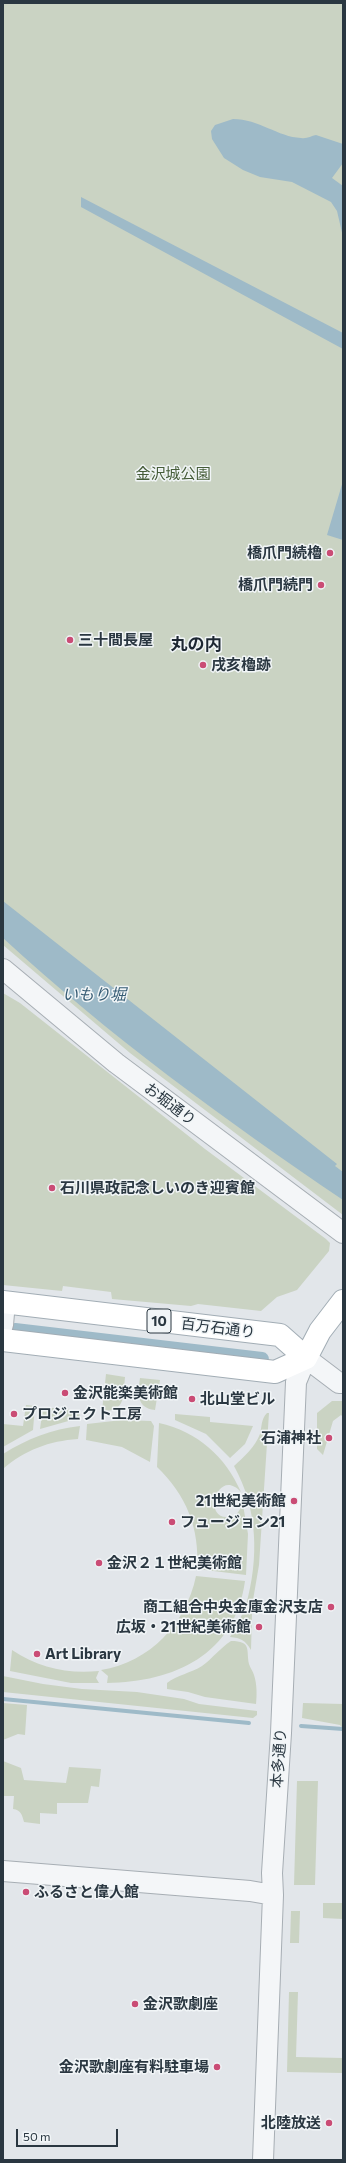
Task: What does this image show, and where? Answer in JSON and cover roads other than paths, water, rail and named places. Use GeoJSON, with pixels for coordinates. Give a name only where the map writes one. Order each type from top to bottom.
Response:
{"type":"FeatureCollection","features":[{"type":"Feature","properties":{"kind":"main road"},"geometry":{"type":"LineString","coordinates":[[3,1340],[276,1372],[306,1358],[320,1331],[343,1301]]}},
{"type":"Feature","properties":{"kind":"main road","name":"百万石通り"},"geometry":{"type":"LineString","coordinates":[[4,1302],[280,1336],[306,1358]]}},
{"type":"Feature","properties":{"kind":"street","name":"お堀通り"},"geometry":{"type":"LineString","coordinates":[[3,969],[116,1063],[343,1233]]}},
{"type":"Feature","properties":{"kind":"street"},"geometry":{"type":"LineString","coordinates":[[3,1325],[4,1302]]}},
{"type":"Feature","properties":{"kind":"street","name":"百万石通り"},"geometry":{"type":"LineString","coordinates":[[306,1358],[339,1383],[343,1383]]}},
{"type":"Feature","properties":{"kind":"street","name":"本多通り"},"geometry":{"type":"LineString","coordinates":[[263,2160],[273,1895],[272,1873],[282,1725],[296,1382],[306,1358]]}},
{"type":"Feature","properties":{"kind":"street"},"geometry":{"type":"LineString","coordinates":[[3,1870],[250,1891],[273,1895]]}},
{"type":"Feature","properties":{"kind":"water"},"geometry":{"type":"Polygon","coordinates":[[[233,119],[251,122],[284,135],[305,138],[316,135],[343,144],[343,163],[332,178],[343,186],[343,237],[337,211],[331,202],[292,182],[260,177],[243,170],[224,158],[212,139],[211,131],[215,125],[233,119]]]}},
{"type":"Feature","properties":{"kind":"water"},"geometry":{"type":"Polygon","coordinates":[[[81,197],[343,333],[343,349],[81,207],[81,197]]]}},
{"type":"Feature","properties":{"kind":"water"},"geometry":{"type":"Polygon","coordinates":[[[343,481],[343,540],[327,535],[343,481]]]}},
{"type":"Feature","properties":{"kind":"water","name":"いもり堀"},"geometry":{"type":"Polygon","coordinates":[[[3,901],[337,1164],[335,1166],[343,1172],[343,1200],[211,1108],[84,1009],[43,974],[3,938],[3,901]]]}},
{"type":"Feature","properties":{"kind":"waterway"},"geometry":{"type":"LineString","coordinates":[[15,1330],[262,1359]]}},
{"type":"Feature","properties":{"kind":"waterway"},"geometry":{"type":"LineString","coordinates":[[3,1699],[249,1723]]}},
{"type":"Feature","properties":{"kind":"waterway"},"geometry":{"type":"LineString","coordinates":[[301,1726],[343,1729]]}},
{"type":"Feature","properties":{"kind":"place","name":"橋爪門続櫓"},"geometry":{"type":"Point","coordinates":[330,553]}},
{"type":"Feature","properties":{"kind":"place","name":"橋爪門続門"},"geometry":{"type":"Point","coordinates":[321,585]}},
{"type":"Feature","properties":{"kind":"place","name":"三十間長屋"},"geometry":{"type":"Point","coordinates":[70,640]}},
{"type":"Feature","properties":{"kind":"place","name":"戌亥櫓跡"},"geometry":{"type":"Point","coordinates":[203,665]}},
{"type":"Feature","properties":{"kind":"place","name":"石川県政記念しいのき迎賓館"},"geometry":{"type":"Point","coordinates":[52,1188]}},
{"type":"Feature","properties":{"kind":"place","name":"金沢能楽美術館"},"geometry":{"type":"Point","coordinates":[65,1393]}},
{"type":"Feature","properties":{"kind":"place","name":"北山堂ビル"},"geometry":{"type":"Point","coordinates":[192,1399]}},
{"type":"Feature","properties":{"kind":"place","name":"プロジェクト工房"},"geometry":{"type":"Point","coordinates":[14,1414]}},
{"type":"Feature","properties":{"kind":"place","name":"石浦神社"},"geometry":{"type":"Point","coordinates":[329,1438]}},
{"type":"Feature","properties":{"kind":"place","name":"21世紀美術館"},"geometry":{"type":"Point","coordinates":[294,1501]}},
{"type":"Feature","properties":{"kind":"place","name":"フュージョン21"},"geometry":{"type":"Point","coordinates":[172,1522]}},
{"type":"Feature","properties":{"kind":"place","name":"金沢２１世紀美術館"},"geometry":{"type":"Point","coordinates":[99,1563]}},
{"type":"Feature","properties":{"kind":"place","name":"商工組合中央金庫金沢支店"},"geometry":{"type":"Point","coordinates":[331,1607]}},
{"type":"Feature","properties":{"kind":"place","name":"広坂・21世紀美術館"},"geometry":{"type":"Point","coordinates":[259,1627]}},
{"type":"Feature","properties":{"kind":"place","name":"Art Library"},"geometry":{"type":"Point","coordinates":[37,1654]}},
{"type":"Feature","properties":{"kind":"place","name":"ふるさと偉人館"},"geometry":{"type":"Point","coordinates":[26,1892]}},
{"type":"Feature","properties":{"kind":"place","name":"金沢歌劇座"},"geometry":{"type":"Point","coordinates":[135,2004]}},
{"type":"Feature","properties":{"kind":"place","name":"金沢歌劇座有料駐車場"},"geometry":{"type":"Point","coordinates":[217,2067]}},
{"type":"Feature","properties":{"kind":"place","name":"北陸放送"},"geometry":{"type":"Point","coordinates":[329,2123]}},
{"type":"Feature","properties":{"kind":"district","name":"丸の内"},"geometry":{"type":"Point","coordinates":[196,644]}},
{"type":"Feature","properties":{"kind":"park label","name":"金沢城公園"},"geometry":{"type":"Point","coordinates":[173,474]}}]}
